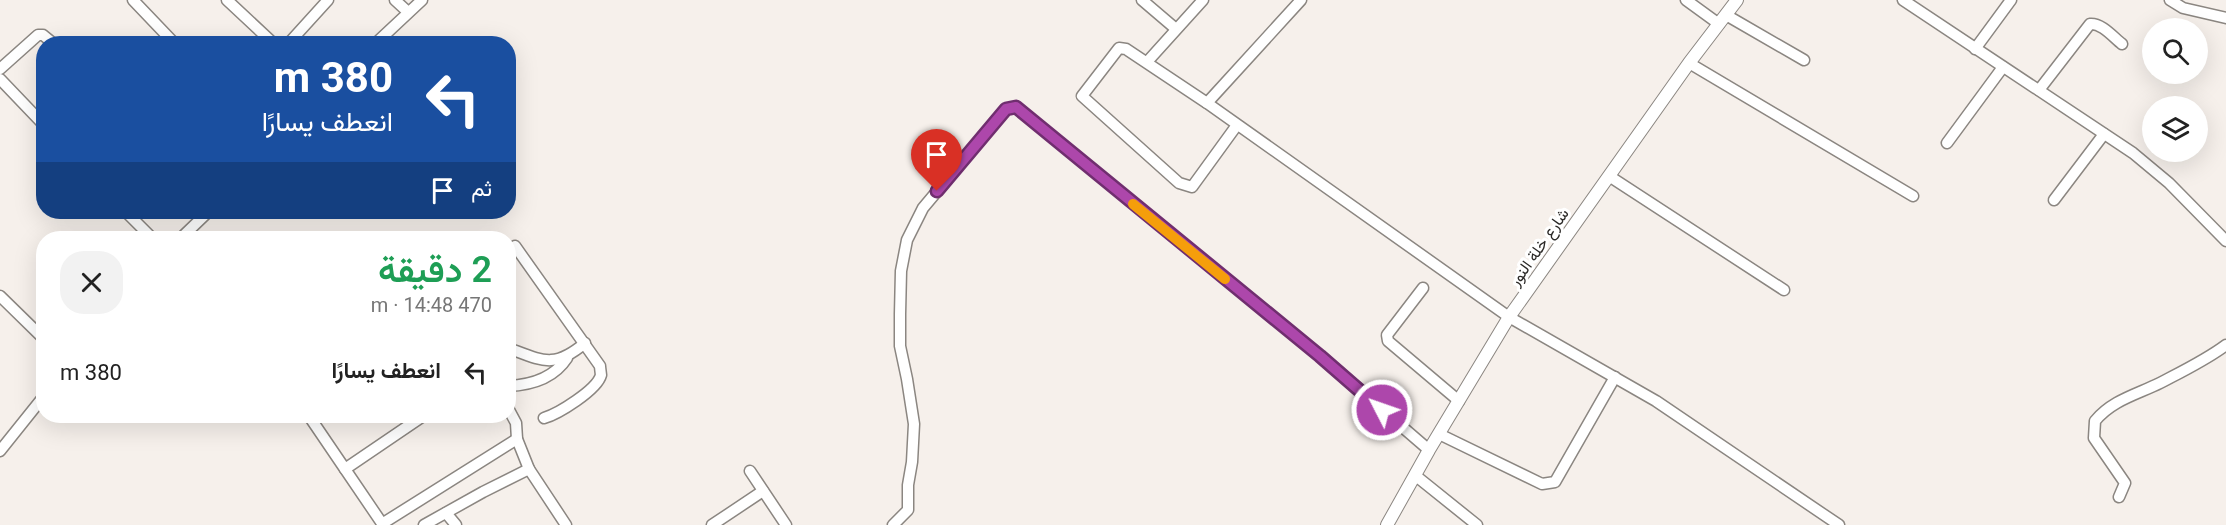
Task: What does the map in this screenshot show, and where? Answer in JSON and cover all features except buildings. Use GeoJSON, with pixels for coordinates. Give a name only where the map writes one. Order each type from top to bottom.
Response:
{"type":"FeatureCollection","features":[{"type":"Feature","properties":{"kind":"street"},"geometry":{"type":"LineString","coordinates":[[133,0],[167,36]]}},
{"type":"Feature","properties":{"kind":"street"},"geometry":{"type":"LineString","coordinates":[[227,0],[266,36]]}},
{"type":"Feature","properties":{"kind":"street"},"geometry":{"type":"LineString","coordinates":[[237,9],[245,0]]}},
{"type":"Feature","properties":{"kind":"street"},"geometry":{"type":"LineString","coordinates":[[295,36],[328,0]]}},
{"type":"Feature","properties":{"kind":"street"},"geometry":{"type":"LineString","coordinates":[[395,0],[408,12]]}},
{"type":"Feature","properties":{"kind":"street"},"geometry":{"type":"LineString","coordinates":[[383,36],[422,0]]}},
{"type":"Feature","properties":{"kind":"street"},"geometry":{"type":"LineString","coordinates":[[1142,0],[1176,29]]}},
{"type":"Feature","properties":{"kind":"street"},"geometry":{"type":"LineString","coordinates":[[1147,62],[1203,0]]}},
{"type":"Feature","properties":{"kind":"street"},"geometry":{"type":"LineString","coordinates":[[1207,102],[1301,0]]}},
{"type":"Feature","properties":{"kind":"street"},"geometry":{"type":"LineString","coordinates":[[1686,0],[1804,60]]}},
{"type":"Feature","properties":{"kind":"street","name":"شارع خلة النور"},"geometry":{"type":"LineString","coordinates":[[1387,525],[1509,317],[1689,63],[1737,0]]}},
{"type":"Feature","properties":{"kind":"street"},"geometry":{"type":"LineString","coordinates":[[1903,0],[2133,153],[2163,177],[2226,241]]}},
{"type":"Feature","properties":{"kind":"street"},"geometry":{"type":"LineString","coordinates":[[1975,49],[2011,0]]}},
{"type":"Feature","properties":{"kind":"street"},"geometry":{"type":"LineString","coordinates":[[2170,0],[2183,8],[2226,18]]}},
{"type":"Feature","properties":{"kind":"street"},"geometry":{"type":"LineString","coordinates":[[2039,90],[2090,24],[2099,26],[2122,44]]}},
{"type":"Feature","properties":{"kind":"street"},"geometry":{"type":"LineString","coordinates":[[0,69],[36,37]]}},
{"type":"Feature","properties":{"kind":"street"},"geometry":{"type":"LineString","coordinates":[[1237,125],[1192,187],[1179,183],[1082,96],[1119,48],[1126,49],[1207,102],[1509,317],[1656,401],[1839,525]]}},
{"type":"Feature","properties":{"kind":"street"},"geometry":{"type":"LineString","coordinates":[[1689,63],[1913,196]]}},
{"type":"Feature","properties":{"kind":"street"},"geometry":{"type":"LineString","coordinates":[[1947,143],[2003,67]]}},
{"type":"Feature","properties":{"kind":"street"},"geometry":{"type":"LineString","coordinates":[[0,79],[36,117]]}},
{"type":"Feature","properties":{"kind":"street"},"geometry":{"type":"LineString","coordinates":[[893,525],[908,510],[914,424],[908,379],[900,346],[901,272],[907,240],[923,208],[1006,109],[1016,107],[1320,356],[1429,450]]}},
{"type":"Feature","properties":{"kind":"street"},"geometry":{"type":"LineString","coordinates":[[2054,200],[2104,134]]}},
{"type":"Feature","properties":{"kind":"street"},"geometry":{"type":"LineString","coordinates":[[1608,176],[1784,290]]}},
{"type":"Feature","properties":{"kind":"street"},"geometry":{"type":"LineString","coordinates":[[133,219],[145,231]]}},
{"type":"Feature","properties":{"kind":"street"},"geometry":{"type":"LineString","coordinates":[[188,231],[201,219]]}},
{"type":"Feature","properties":{"kind":"street"},"geometry":{"type":"LineString","coordinates":[[516,247],[600,366],[601,375],[593,386],[555,414],[544,418]]}},
{"type":"Feature","properties":{"kind":"street"},"geometry":{"type":"LineString","coordinates":[[1423,288],[1387,335],[1388,341],[1459,401]]}},
{"type":"Feature","properties":{"kind":"street"},"geometry":{"type":"LineString","coordinates":[[0,296],[36,331]]}},
{"type":"Feature","properties":{"kind":"street"},"geometry":{"type":"LineString","coordinates":[[516,386],[525,386],[544,379],[563,365],[567,358],[585,343]]}},
{"type":"Feature","properties":{"kind":"street"},"geometry":{"type":"LineString","coordinates":[[2119,497],[2125,483],[2094,438],[2096,421],[2113,405],[2158,384],[2226,345]]}},
{"type":"Feature","properties":{"kind":"street"},"geometry":{"type":"LineString","coordinates":[[516,351],[546,361],[567,358]]}},
{"type":"Feature","properties":{"kind":"street"},"geometry":{"type":"LineString","coordinates":[[1439,434],[1542,484],[1555,482],[1615,377]]}},
{"type":"Feature","properties":{"kind":"street"},"geometry":{"type":"LineString","coordinates":[[0,451],[36,406]]}},
{"type":"Feature","properties":{"kind":"street"},"geometry":{"type":"LineString","coordinates":[[314,423],[381,522],[385,522],[517,439]]}},
{"type":"Feature","properties":{"kind":"street"},"geometry":{"type":"LineString","coordinates":[[345,469],[413,423]]}},
{"type":"Feature","properties":{"kind":"street"},"geometry":{"type":"LineString","coordinates":[[516,423],[517,439],[529,469],[566,525]]}},
{"type":"Feature","properties":{"kind":"street"},"geometry":{"type":"LineString","coordinates":[[424,525],[529,469]]}},
{"type":"Feature","properties":{"kind":"street"},"geometry":{"type":"LineString","coordinates":[[750,471],[786,525]]}},
{"type":"Feature","properties":{"kind":"street"},"geometry":{"type":"LineString","coordinates":[[1416,476],[1477,525]]}},
{"type":"Feature","properties":{"kind":"street"},"geometry":{"type":"LineString","coordinates":[[712,525],[763,491]]}},
{"type":"Feature","properties":{"kind":"street"},"geometry":{"type":"LineString","coordinates":[[446,513],[456,525]]}},
{"type":"Feature","properties":{"kind":"slow traffic"},"geometry":{"type":"LineString","coordinates":[[1133,204],[1225,279]]}},
{"type":"Feature","properties":{"kind":"route"},"geometry":{"type":"LineString","coordinates":[[937,191],[1006,109],[1016,107],[1320,356],[1382,410]]}}]}
